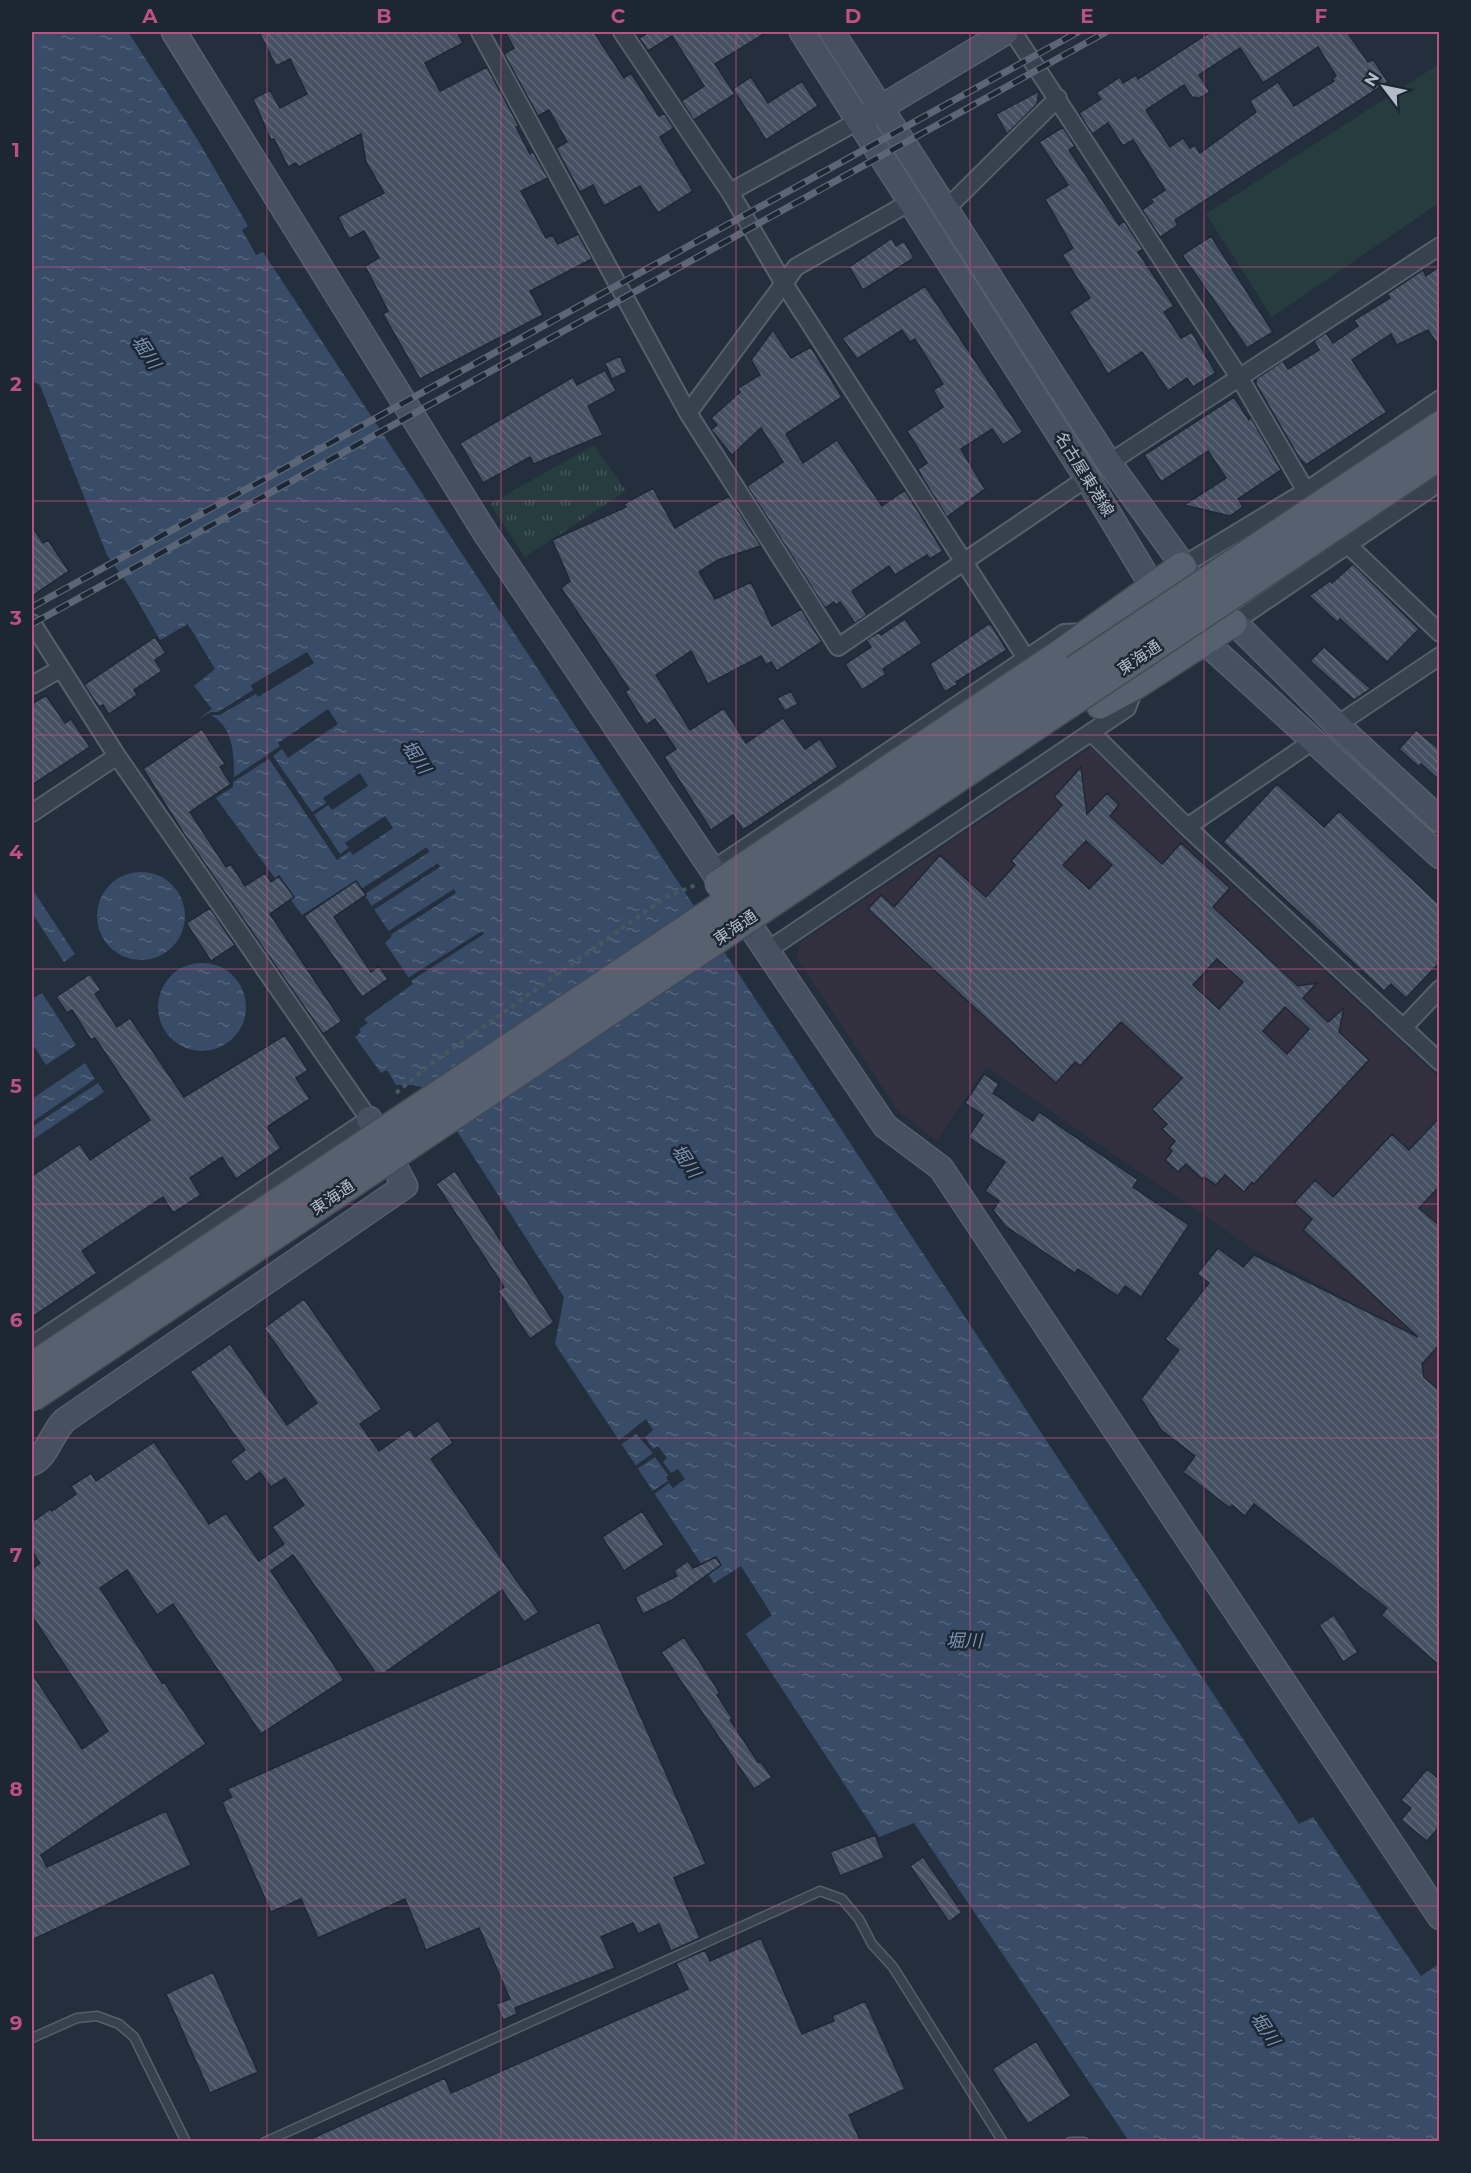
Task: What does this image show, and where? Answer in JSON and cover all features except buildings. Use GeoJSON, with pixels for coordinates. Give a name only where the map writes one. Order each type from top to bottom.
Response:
{"type":"FeatureCollection","features":[{"type":"Feature","properties":{"kind":"main road","name":"東海通"},"geometry":{"type":"LineString","coordinates":[[32,1366],[1440,425]]}},
{"type":"Feature","properties":{"kind":"main road","name":"東海通"},"geometry":{"type":"LineString","coordinates":[[32,1398],[1440,456]]}},
{"type":"Feature","properties":{"kind":"main road"},"geometry":{"type":"LineString","coordinates":[[436,1094],[456,1061],[1053,658],[1182,566]]}},
{"type":"Feature","properties":{"kind":"main road"},"geometry":{"type":"LineString","coordinates":[[447,1120],[524,1086],[624,1023],[1100,705],[1135,686],[1233,623]]}},
{"type":"Feature","properties":{"kind":"street"},"geometry":{"type":"LineString","coordinates":[[174,32],[486,534],[885,1126],[941,1168],[1440,1917]]}},
{"type":"Feature","properties":{"kind":"street"},"geometry":{"type":"LineString","coordinates":[[480,32],[688,413],[838,647],[1088,478]]}},
{"type":"Feature","properties":{"kind":"street"},"geometry":{"type":"LineString","coordinates":[[622,32],[730,192],[783,282],[1026,658]]}},
{"type":"Feature","properties":{"kind":"street","name":"名古屋東港線"},"geometry":{"type":"LineString","coordinates":[[802,32],[946,209],[1109,464],[1182,566],[1233,623],[1337,725],[1440,819]]}},
{"type":"Feature","properties":{"kind":"street","name":"名古屋東港線"},"geometry":{"type":"LineString","coordinates":[[832,32],[912,201],[1088,478],[1153,587],[1203,642],[1440,856]]}},
{"type":"Feature","properties":{"kind":"street"},"geometry":{"type":"LineString","coordinates":[[730,192],[871,114],[1006,32]]}},
{"type":"Feature","properties":{"kind":"street"},"geometry":{"type":"LineString","coordinates":[[1013,32],[1239,377],[1306,491]]}},
{"type":"Feature","properties":{"kind":"street"},"geometry":{"type":"LineString","coordinates":[[946,209],[1058,98]]}},
{"type":"Feature","properties":{"kind":"street"},"geometry":{"type":"LineString","coordinates":[[688,413],[796,267],[912,201]]}},
{"type":"Feature","properties":{"kind":"street"},"geometry":{"type":"LineString","coordinates":[[1109,464],[1440,246]]}},
{"type":"Feature","properties":{"kind":"street"},"geometry":{"type":"LineString","coordinates":[[1182,566],[1306,491],[1440,399]]}},
{"type":"Feature","properties":{"kind":"street"},"geometry":{"type":"LineString","coordinates":[[1233,623],[1440,482]]}},
{"type":"Feature","properties":{"kind":"street"},"geometry":{"type":"LineString","coordinates":[[1347,544],[1440,633]]}},
{"type":"Feature","properties":{"kind":"street"},"geometry":{"type":"LineString","coordinates":[[32,623],[117,756],[369,1119],[405,1186],[64,1420],[57,1427],[45,1451],[32,1463]]}},
{"type":"Feature","properties":{"kind":"street"},"geometry":{"type":"LineString","coordinates":[[712,870],[1064,633],[1088,632]]}},
{"type":"Feature","properties":{"kind":"street"},"geometry":{"type":"LineString","coordinates":[[1337,725],[1440,656]]}},
{"type":"Feature","properties":{"kind":"street"},"geometry":{"type":"LineString","coordinates":[[32,685],[60,669]]}},
{"type":"Feature","properties":{"kind":"street"},"geometry":{"type":"LineString","coordinates":[[768,950],[1127,708],[1135,686]]}},
{"type":"Feature","properties":{"kind":"street"},"geometry":{"type":"LineString","coordinates":[[1090,732],[1187,827],[1440,1062]]}},
{"type":"Feature","properties":{"kind":"street"},"geometry":{"type":"LineString","coordinates":[[1187,827],[1313,741]]}},
{"type":"Feature","properties":{"kind":"street"},"geometry":{"type":"LineString","coordinates":[[32,813],[117,756]]}},
{"type":"Feature","properties":{"kind":"street"},"geometry":{"type":"LineString","coordinates":[[1403,1028],[1440,989]]}},
{"type":"Feature","properties":{"kind":"street"},"geometry":{"type":"LineString","coordinates":[[32,1345],[369,1119]]}},
{"type":"Feature","properties":{"kind":"lane"},"geometry":{"type":"LineString","coordinates":[[266,2142],[820,1892],[842,1899],[860,1919],[872,1944],[893,1967],[1003,2142]]}},
{"type":"Feature","properties":{"kind":"lane"},"geometry":{"type":"LineString","coordinates":[[32,2038],[77,2018],[97,2016],[119,2024],[134,2037],[186,2142]]}},
{"type":"Feature","properties":{"kind":"lane"},"geometry":{"type":"LineString","coordinates":[[1070,2142],[1084,2142]]}},
{"type":"Feature","properties":{"kind":"path"},"geometry":{"type":"LineString","coordinates":[[430,1064],[666,897]]}},
{"type":"Feature","properties":{"kind":"shaded area"},"geometry":{"type":"Polygon","coordinates":[[[1091,747],[1186,843],[1439,1078],[1439,1408],[1399,1340],[1355,1304],[1256,1251],[986,1067],[937,1141],[899,1112],[796,957],[801,942],[1091,747]]]}},
{"type":"Feature","properties":{"kind":"green space"},"geometry":{"type":"Polygon","coordinates":[[[1439,64],[1439,203],[1272,317],[1206,214],[1439,64]]]}},
{"type":"Feature","properties":{"kind":"green space"},"geometry":{"type":"Polygon","coordinates":[[[594,445],[626,491],[525,557],[490,504],[594,445]]]}},
{"type":"Feature","properties":{"kind":"water","name":"堀川"},"geometry":{"type":"Polygon","coordinates":[[[32,32],[128,32],[196,137],[248,226],[242,230],[256,255],[263,252],[1299,1824],[1313,1817],[1421,1976],[1439,1964],[1439,1997],[1436,1999],[1440,2005],[1439,2141],[1129,2141],[914,1823],[879,1837],[746,1634],[772,1615],[741,1566],[714,1583],[555,1344],[564,1297],[430,1089],[413,1085],[396,1085],[387,1070],[381,1073],[355,1037],[361,1032],[359,1029],[368,1023],[364,1019],[413,984],[385,943],[392,936],[355,881],[302,915],[216,798],[233,787],[232,746],[219,720],[210,715],[202,721],[200,718],[212,709],[194,686],[215,669],[188,624],[160,640],[129,586],[107,555],[40,385],[32,381],[32,32]]]}},
{"type":"Feature","properties":{"kind":"water"},"geometry":{"type":"Polygon","coordinates":[[[141,872],[158,875],[172,885],[182,899],[185,916],[182,933],[172,947],[158,957],[141,960],[124,957],[110,947],[100,933],[97,916],[100,899],[110,885],[124,875],[141,872]]]}},
{"type":"Feature","properties":{"kind":"water"},"geometry":{"type":"Polygon","coordinates":[[[32,889],[75,954],[64,962],[32,913],[32,889]]]}},
{"type":"Feature","properties":{"kind":"water"},"geometry":{"type":"Polygon","coordinates":[[[202,963],[219,966],[233,976],[243,990],[246,1007],[243,1024],[233,1038],[219,1048],[202,1051],[185,1048],[171,1038],[161,1024],[158,1007],[161,990],[171,976],[185,966],[202,963]]]}},
{"type":"Feature","properties":{"kind":"water"},"geometry":{"type":"Polygon","coordinates":[[[42,993],[76,1045],[46,1065],[32,1043],[32,999],[42,993]]]}},
{"type":"Feature","properties":{"kind":"water"},"geometry":{"type":"Polygon","coordinates":[[[85,1063],[95,1079],[32,1122],[32,1099],[85,1063]]]}},
{"type":"Feature","properties":{"kind":"water"},"geometry":{"type":"Polygon","coordinates":[[[98,1083],[104,1092],[32,1140],[32,1127],[98,1083]]]}},
{"type":"Feature","properties":{"kind":"pier"},"geometry":{"type":"Polygon","coordinates":[[[307,652],[314,663],[258,697],[256,694],[220,715],[213,715],[201,722],[199,719],[211,712],[218,712],[253,690],[251,685],[307,652]]]}},
{"type":"Feature","properties":{"kind":"pier"},"geometry":{"type":"Polygon","coordinates":[[[328,709],[338,724],[288,758],[282,749],[273,756],[312,812],[326,803],[323,798],[360,773],[368,786],[332,810],[328,805],[314,815],[340,854],[349,848],[345,843],[385,816],[393,828],[353,855],[350,851],[337,860],[269,759],[230,784],[230,780],[280,746],[278,743],[328,709]]]}},
{"type":"Feature","properties":{"kind":"pier"},"geometry":{"type":"Polygon","coordinates":[[[427,847],[429,852],[362,896],[358,891],[427,847]]]}},
{"type":"Feature","properties":{"kind":"pier"},"geometry":{"type":"Polygon","coordinates":[[[438,863],[440,867],[372,911],[370,907],[438,863]]]}},
{"type":"Feature","properties":{"kind":"pier"},"geometry":{"type":"Polygon","coordinates":[[[454,889],[456,893],[389,936],[387,932],[454,889]]]}},
{"type":"Feature","properties":{"kind":"pier"},"geometry":{"type":"Polygon","coordinates":[[[482,931],[484,934],[409,982],[406,979],[482,931]]]}},
{"type":"Feature","properties":{"kind":"pier"},"geometry":{"type":"Polygon","coordinates":[[[646,1419],[653,1430],[645,1437],[653,1449],[658,1446],[667,1458],[663,1462],[671,1473],[678,1469],[685,1479],[673,1488],[669,1483],[653,1495],[651,1492],[668,1481],[666,1477],[668,1475],[655,1457],[637,1469],[635,1466],[653,1453],[636,1434],[620,1445],[618,1441],[646,1419]]]}},
{"type":"Feature","properties":{"kind":"railway"},"geometry":{"type":"LineString","coordinates":[[32,607],[1078,32]]}},
{"type":"Feature","properties":{"kind":"railway"},"geometry":{"type":"LineString","coordinates":[[32,624],[1106,32]]}}]}
